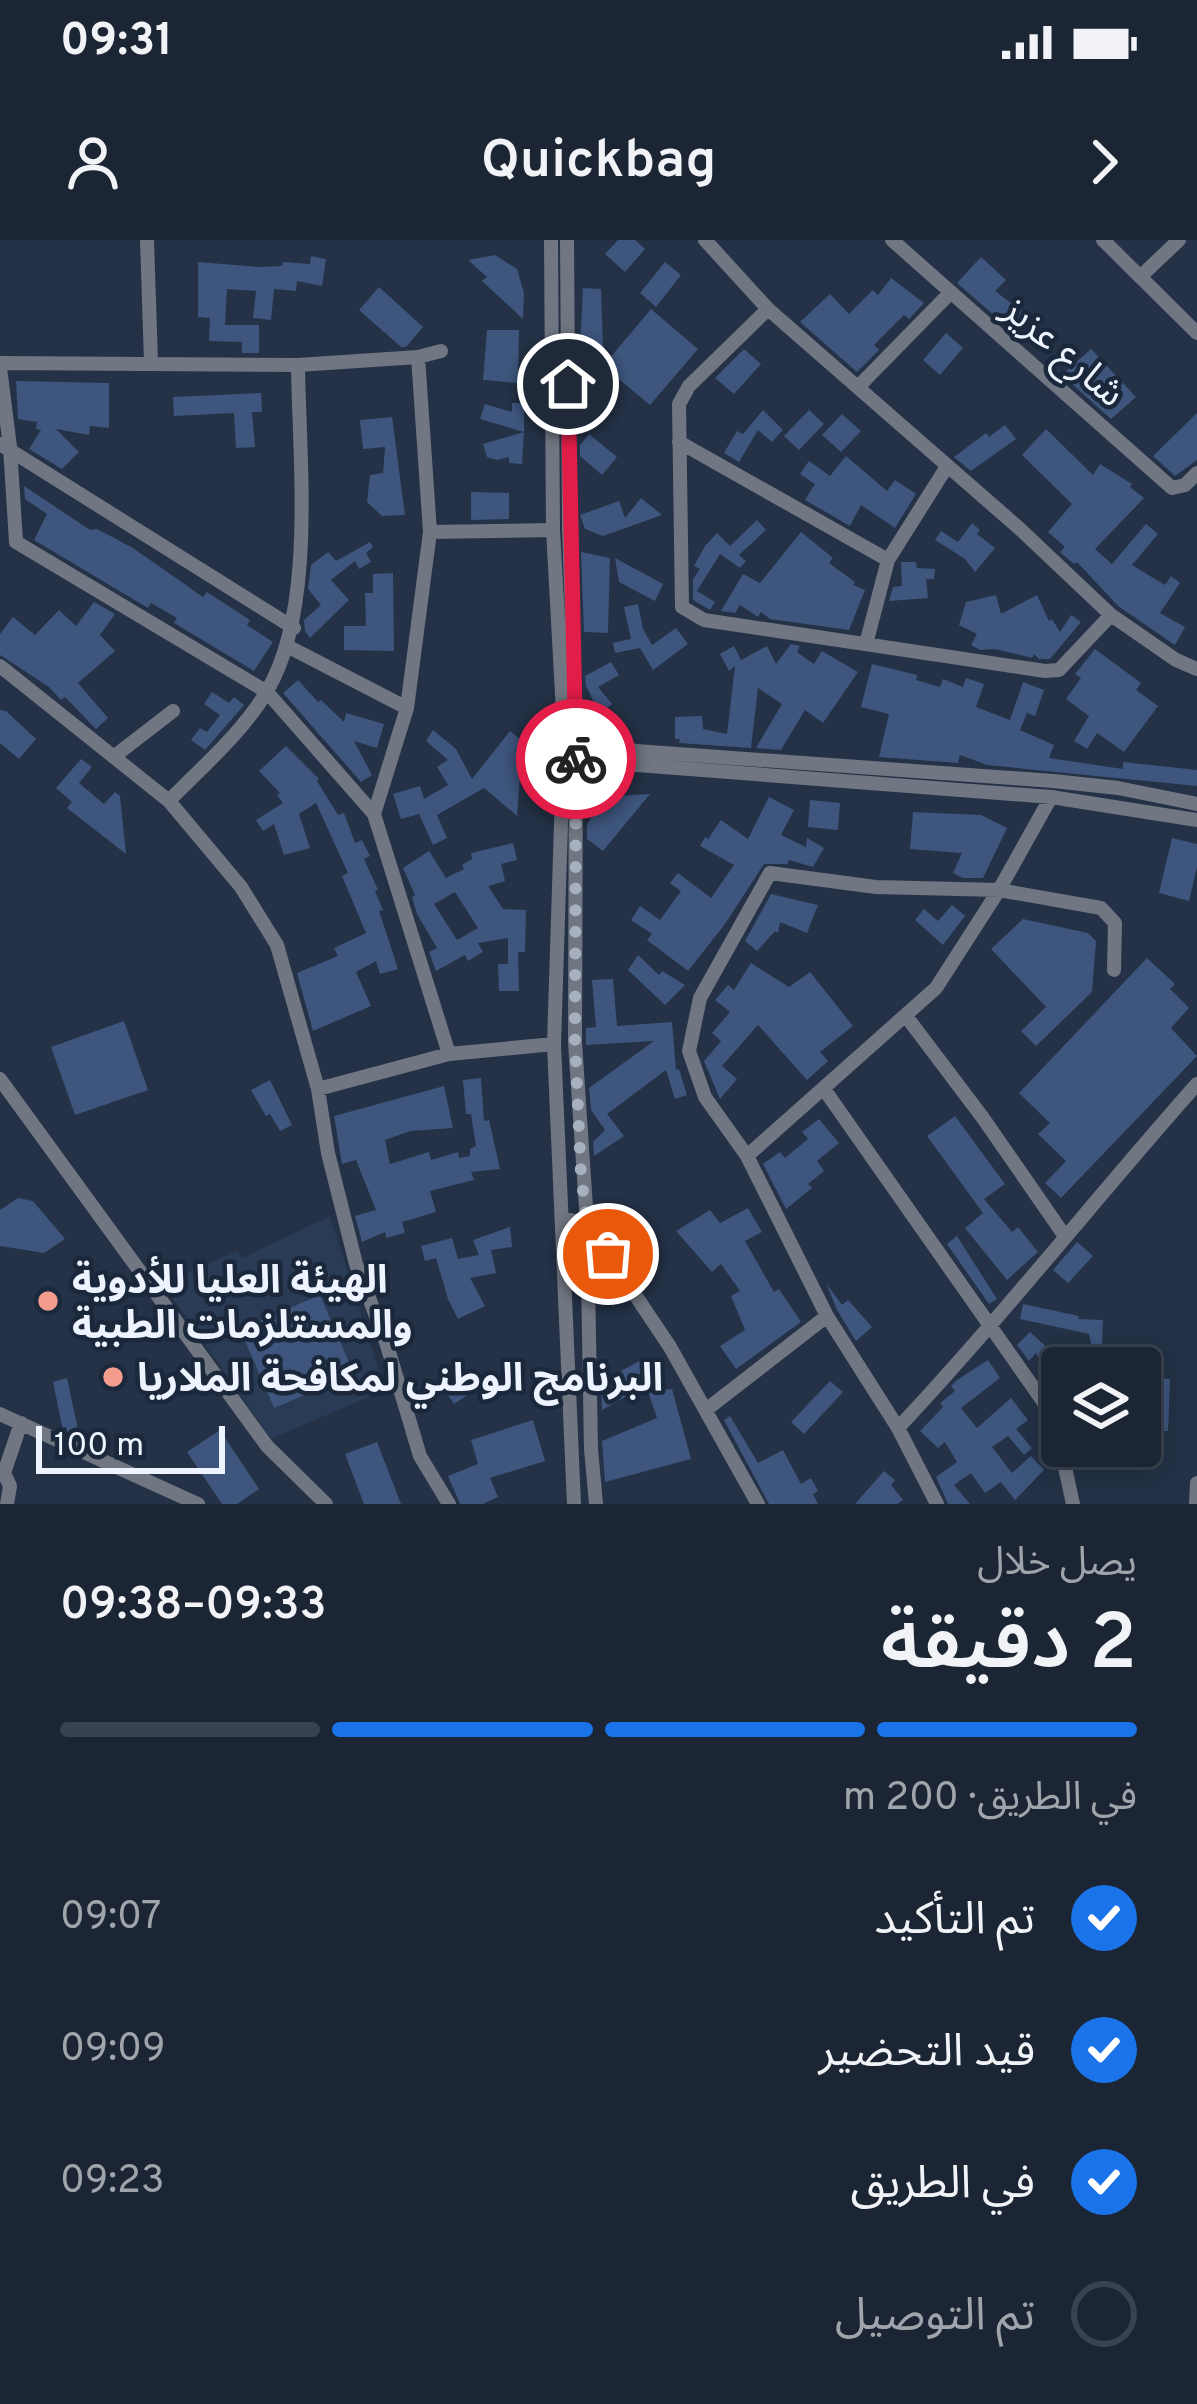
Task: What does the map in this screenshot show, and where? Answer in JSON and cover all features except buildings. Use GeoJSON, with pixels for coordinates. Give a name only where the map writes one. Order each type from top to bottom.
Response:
{"type":"FeatureCollection","features":[{"type":"Feature","properties":{"kind":"street"},"geometry":{"type":"LineString","coordinates":[[147,240],[151,362]]}},
{"type":"Feature","properties":{"kind":"street"},"geometry":{"type":"LineString","coordinates":[[551,240],[553,530],[570,733]]}},
{"type":"Feature","properties":{"kind":"street"},"geometry":{"type":"LineString","coordinates":[[567,240],[575,1042],[587,1223],[596,1504]]}},
{"type":"Feature","properties":{"kind":"street"},"geometry":{"type":"LineString","coordinates":[[705,240],[768,309],[1111,615],[1197,669]]}},
{"type":"Feature","properties":{"kind":"street","name":"شارع عزيز"},"geometry":{"type":"LineString","coordinates":[[892,240],[1172,488],[1185,485],[1197,472]]}},
{"type":"Feature","properties":{"kind":"street"},"geometry":{"type":"LineString","coordinates":[[1103,240],[1197,333]]}},
{"type":"Feature","properties":{"kind":"street"},"geometry":{"type":"LineString","coordinates":[[1140,277],[1179,240]]}},
{"type":"Feature","properties":{"kind":"street"},"geometry":{"type":"LineString","coordinates":[[859,386],[950,293]]}},
{"type":"Feature","properties":{"kind":"street"},"geometry":{"type":"LineString","coordinates":[[768,309],[689,386],[679,404],[682,607],[704,620],[1059,670],[1111,615]]}},
{"type":"Feature","properties":{"kind":"street"},"geometry":{"type":"LineString","coordinates":[[442,351],[418,357],[298,365],[0,366],[16,542],[267,692],[374,814],[449,1054]]}},
{"type":"Feature","properties":{"kind":"street"},"geometry":{"type":"LineString","coordinates":[[374,814],[407,708],[430,532],[418,357]]}},
{"type":"Feature","properties":{"kind":"street"},"geometry":{"type":"LineString","coordinates":[[170,801],[267,692],[294,628],[300,522],[298,365]]}},
{"type":"Feature","properties":{"kind":"street"},"geometry":{"type":"LineString","coordinates":[[680,442],[888,560]]}},
{"type":"Feature","properties":{"kind":"street"},"geometry":{"type":"LineString","coordinates":[[5,446],[294,628]]}},
{"type":"Feature","properties":{"kind":"street"},"geometry":{"type":"LineString","coordinates":[[866,644],[888,560],[946,468]]}},
{"type":"Feature","properties":{"kind":"street"},"geometry":{"type":"LineString","coordinates":[[430,532],[553,530]]}},
{"type":"Feature","properties":{"kind":"street"},"geometry":{"type":"LineString","coordinates":[[287,646],[407,708]]}},
{"type":"Feature","properties":{"kind":"street"},"geometry":{"type":"LineString","coordinates":[[0,666],[170,801],[241,887],[277,944],[318,1089],[328,1153],[356,1264],[386,1342],[420,1456],[448,1504]]}},
{"type":"Feature","properties":{"kind":"street"},"geometry":{"type":"LineString","coordinates":[[116,755],[172,711]]}},
{"type":"Feature","properties":{"kind":"street"},"geometry":{"type":"LineString","coordinates":[[570,733],[636,751],[1118,788],[1197,804]]}},
{"type":"Feature","properties":{"kind":"street"},"geometry":{"type":"LineString","coordinates":[[570,767],[617,764],[1051,796],[1197,820]]}},
{"type":"Feature","properties":{"kind":"street"},"geometry":{"type":"LineString","coordinates":[[570,767],[554,1044],[574,1504]]}},
{"type":"Feature","properties":{"kind":"street"},"geometry":{"type":"LineString","coordinates":[[747,1156],[936,988],[1000,890],[1051,796]]}},
{"type":"Feature","properties":{"kind":"street"},"geometry":{"type":"LineString","coordinates":[[937,1504],[898,1428],[827,1316],[747,1156],[705,1096],[689,1051],[700,998],[770,873],[876,887],[1000,890],[1101,908],[1115,923],[1114,970]]}},
{"type":"Feature","properties":{"kind":"street"},"geometry":{"type":"LineString","coordinates":[[906,1016],[1064,1235]]}},
{"type":"Feature","properties":{"kind":"street"},"geometry":{"type":"LineString","coordinates":[[318,1089],[449,1054],[554,1044]]}},
{"type":"Feature","properties":{"kind":"street"},"geometry":{"type":"LineString","coordinates":[[0,1078],[267,1447],[326,1504]]}},
{"type":"Feature","properties":{"kind":"street"},"geometry":{"type":"LineString","coordinates":[[898,1428],[992,1327],[1064,1235],[1197,1084]]}},
{"type":"Feature","properties":{"kind":"street"},"geometry":{"type":"LineString","coordinates":[[824,1089],[1054,1417],[1073,1504]]}},
{"type":"Feature","properties":{"kind":"street"},"geometry":{"type":"LineString","coordinates":[[562,1219],[587,1223],[707,1409],[758,1504]]}},
{"type":"Feature","properties":{"kind":"street"},"geometry":{"type":"LineString","coordinates":[[707,1409],[827,1316]]}},
{"type":"Feature","properties":{"kind":"street"},"geometry":{"type":"LineString","coordinates":[[0,1414],[198,1504]]}},
{"type":"Feature","properties":{"kind":"street"},"geometry":{"type":"LineString","coordinates":[[8,1504],[10,1486],[4,1474],[21,1423]]}},
{"type":"Feature","properties":{"kind":"street"},"geometry":{"type":"LineString","coordinates":[[1196,1504],[1197,1483]]}},
{"type":"Feature","properties":{"kind":"shaded area"},"geometry":{"type":"Polygon","coordinates":[[[330,1216],[385,1390],[271,1439],[162,1283],[238,1251],[242,1258],[330,1216]]]}},
{"type":"Feature","properties":{"kind":"way so far"},"geometry":{"type":"LineString","coordinates":[[576,759],[575,1042],[581,1175],[587,1223],[608,1254]]}},
{"type":"Feature","properties":{"kind":"place","name":"الهيئة العليا للأدوية والمستلزمات الطبية"},"geometry":{"type":"Point","coordinates":[48,1301]}},
{"type":"Feature","properties":{"kind":"place","name":"البرنامج الوطني لمكافحة الملاريا"},"geometry":{"type":"Point","coordinates":[113,1377]}},
{"type":"Feature","properties":{"kind":"route"},"geometry":{"type":"LineString","coordinates":[[568,384],[576,759]]}}]}
